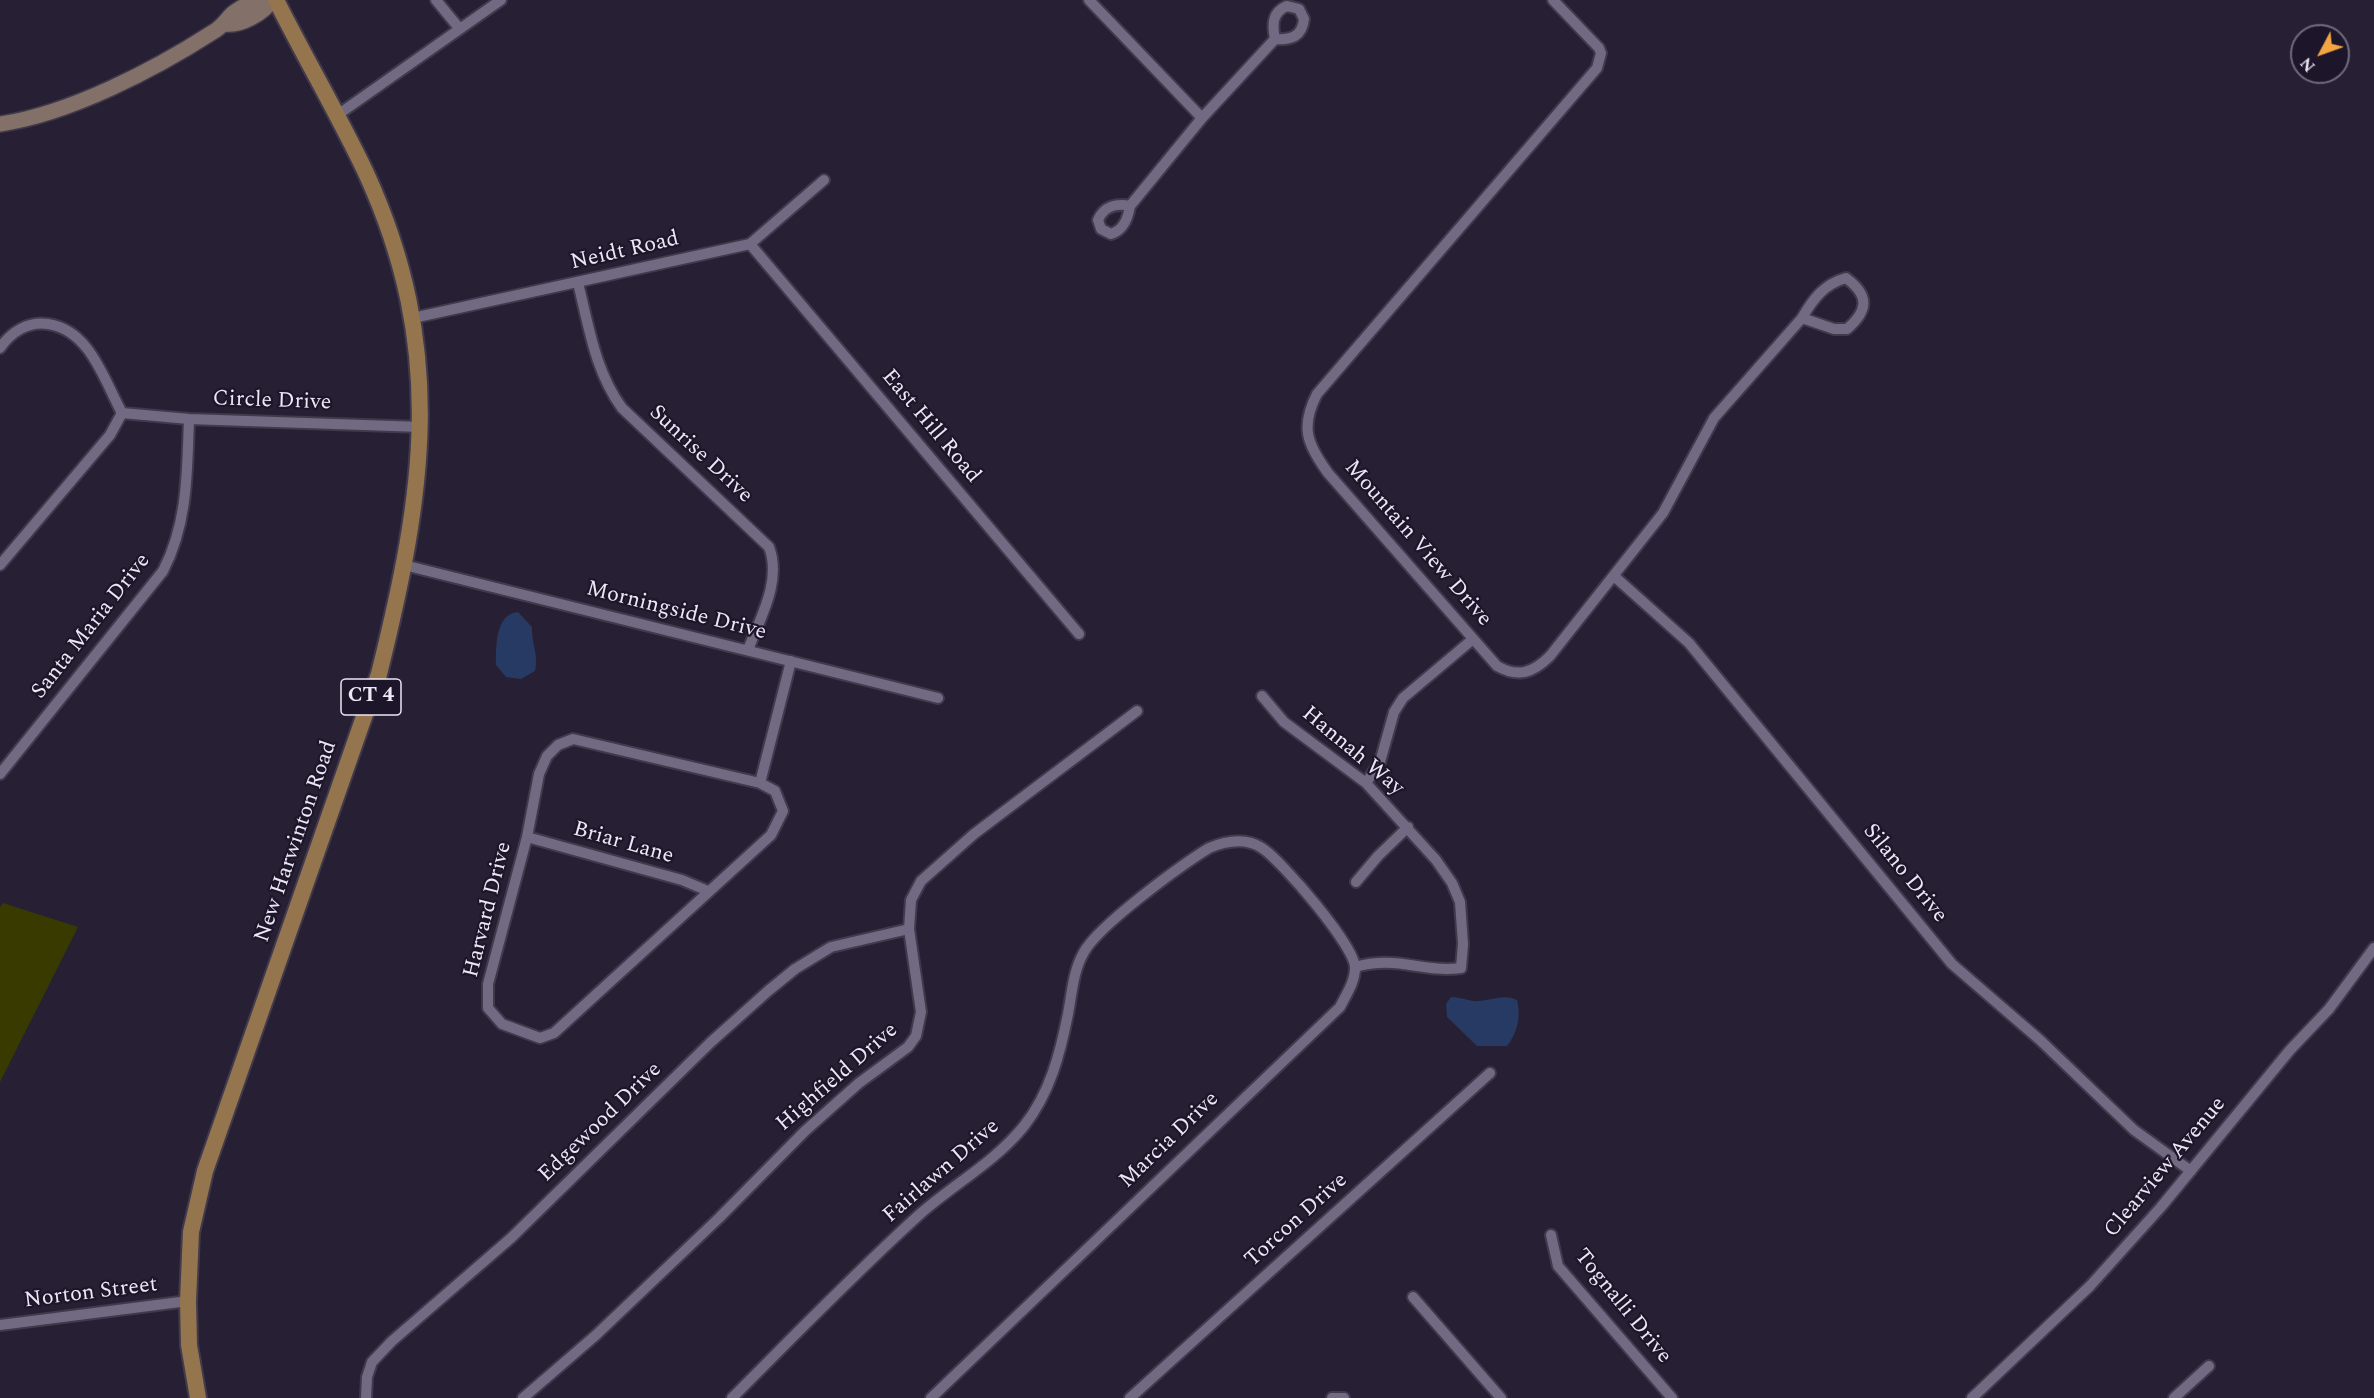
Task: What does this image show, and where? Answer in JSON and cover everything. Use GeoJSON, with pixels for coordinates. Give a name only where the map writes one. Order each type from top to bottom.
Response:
{"type":"FeatureCollection","features":[{"type":"Feature","properties":{"kind":"main road"},"geometry":{"type":"LineString","coordinates":[[226,24],[234,12],[256,0]]}},
{"type":"Feature","properties":{"kind":"main road"},"geometry":{"type":"LineString","coordinates":[[0,124],[52,113],[76,103],[226,24],[240,22],[266,8],[274,0]]}},
{"type":"Feature","properties":{"kind":"main road","name":"New Harwinton Road"},"geometry":{"type":"LineString","coordinates":[[198,1398],[189,1346],[188,1301],[191,1232],[205,1171],[379,674],[414,512],[421,427],[420,381],[413,318],[388,228],[366,173],[274,0]]}},
{"type":"Feature","properties":{"kind":"street"},"geometry":{"type":"LineString","coordinates":[[436,0],[459,28]]}},
{"type":"Feature","properties":{"kind":"street"},"geometry":{"type":"LineString","coordinates":[[336,116],[501,0]]}},
{"type":"Feature","properties":{"kind":"street"},"geometry":{"type":"LineString","coordinates":[[1089,0],[1202,118]]}},
{"type":"Feature","properties":{"kind":"street","name":"Mountain View Drive"},"geometry":{"type":"LineString","coordinates":[[1553,0],[1599,48],[1601,53],[1597,68],[1317,393],[1307,412],[1306,427],[1310,443],[1318,458],[1497,666],[1519,675],[1530,672],[1550,656],[1663,513],[1714,418],[1802,318],[1810,303],[1830,282],[1846,278],[1860,288],[1865,303],[1859,319],[1847,329],[1834,329],[1802,318]]}},
{"type":"Feature","properties":{"kind":"street"},"geometry":{"type":"LineString","coordinates":[[1130,206],[1202,118],[1275,39]]}},
{"type":"Feature","properties":{"kind":"street","name":"Neidt Road"},"geometry":{"type":"LineString","coordinates":[[413,318],[578,284],[750,244],[824,180]]}},
{"type":"Feature","properties":{"kind":"street","name":"East Hill Road"},"geometry":{"type":"LineString","coordinates":[[750,244],[1079,634]]}},
{"type":"Feature","properties":{"kind":"street","name":"Sunrise Drive"},"geometry":{"type":"LineString","coordinates":[[578,284],[599,370],[610,393],[622,408],[770,547],[775,562],[771,589],[748,650]]}},
{"type":"Feature","properties":{"kind":"street"},"geometry":{"type":"LineString","coordinates":[[0,348],[19,329],[38,322],[64,326],[79,338],[94,359],[122,413],[110,435],[0,565]]}},
{"type":"Feature","properties":{"kind":"street","name":"Circle Drive"},"geometry":{"type":"LineString","coordinates":[[122,413],[189,419],[421,427]]}},
{"type":"Feature","properties":{"kind":"street","name":"Santa Maria Drive"},"geometry":{"type":"LineString","coordinates":[[0,774],[163,571],[173,552],[187,497],[189,419]]}},
{"type":"Feature","properties":{"kind":"street","name":"Morningside Drive"},"geometry":{"type":"LineString","coordinates":[[404,565],[938,698]]}},
{"type":"Feature","properties":{"kind":"street","name":"Silano Drive"},"geometry":{"type":"LineString","coordinates":[[1614,576],[1689,643],[1952,964],[2040,1040],[2134,1130],[2191,1171]]}},
{"type":"Feature","properties":{"kind":"street"},"geometry":{"type":"LineString","coordinates":[[1365,783],[1380,762],[1394,712],[1403,698],[1473,639]]}},
{"type":"Feature","properties":{"kind":"street"},"geometry":{"type":"LineString","coordinates":[[760,783],[791,661]]}},
{"type":"Feature","properties":{"kind":"street","name":"Hannah Way"},"geometry":{"type":"LineString","coordinates":[[1262,696],[1301,736],[1365,783],[1408,828],[1452,883],[1460,902],[1461,968],[1444,970],[1394,961],[1376,961],[1356,967]]}},
{"type":"Feature","properties":{"kind":"street","name":"Highfield Drive"},"geometry":{"type":"LineString","coordinates":[[524,1398],[678,1257],[805,1131],[859,1083],[908,1047],[916,1036],[921,1012],[909,929],[909,914],[915,890],[932,868],[974,834],[1137,711]]}},
{"type":"Feature","properties":{"kind":"street","name":"Harvard Drive"},"geometry":{"type":"LineString","coordinates":[[573,740],[760,783],[775,791],[783,811],[771,835],[554,1033],[540,1038],[502,1024],[488,1008],[489,984],[527,837],[539,774],[547,756],[558,745],[573,740]]}},
{"type":"Feature","properties":{"kind":"street"},"geometry":{"type":"LineString","coordinates":[[1356,882],[1378,856],[1408,828]]}},
{"type":"Feature","properties":{"kind":"street","name":"Briar Lane"},"geometry":{"type":"LineString","coordinates":[[527,837],[681,880],[708,891]]}},
{"type":"Feature","properties":{"kind":"street","name":"Fairlawn Drive"},"geometry":{"type":"LineString","coordinates":[[732,1398],[922,1212],[1011,1141],[1041,1100],[1056,1067],[1075,974],[1084,951],[1105,927],[1201,853],[1227,842],[1251,843],[1262,848],[1332,923],[1347,946],[1356,967]]}},
{"type":"Feature","properties":{"kind":"street","name":"Edgewood Drive"},"geometry":{"type":"LineString","coordinates":[[366,1398],[367,1377],[372,1362],[392,1341],[511,1238],[711,1042],[768,991],[795,969],[831,947],[909,929]]}},
{"type":"Feature","properties":{"kind":"street","name":"Clearview Avenue"},"geometry":{"type":"LineString","coordinates":[[1972,1398],[2090,1286],[2191,1171],[2290,1050],[2329,1009],[2374,948]]}},
{"type":"Feature","properties":{"kind":"street","name":"Marcia Drive"},"geometry":{"type":"LineString","coordinates":[[931,1398],[1340,1007],[1351,986],[1356,967]]}},
{"type":"Feature","properties":{"kind":"street","name":"Torcon Drive"},"geometry":{"type":"LineString","coordinates":[[1130,1398],[1490,1073]]}},
{"type":"Feature","properties":{"kind":"street","name":"Tognalli Drive"},"geometry":{"type":"LineString","coordinates":[[1551,1235],[1558,1266],[1672,1398]]}},
{"type":"Feature","properties":{"kind":"street"},"geometry":{"type":"LineString","coordinates":[[1413,1297],[1502,1398]]}},
{"type":"Feature","properties":{"kind":"street","name":"Norton Street"},"geometry":{"type":"LineString","coordinates":[[0,1325],[188,1301]]}},
{"type":"Feature","properties":{"kind":"street"},"geometry":{"type":"LineString","coordinates":[[2174,1398],[2209,1366]]}},
{"type":"Feature","properties":{"kind":"street"},"geometry":{"type":"LineString","coordinates":[[1332,1398],[1344,1398]]}},
{"type":"Feature","properties":{"kind":"shaded area"},"geometry":{"type":"Polygon","coordinates":[[[3,903],[78,927],[0,1082],[0,907],[3,903]]]}},
{"type":"Feature","properties":{"kind":"water"},"geometry":{"type":"Polygon","coordinates":[[[518,612],[532,627],[536,659],[535,671],[521,679],[506,677],[496,665],[498,632],[510,614],[518,612]]]}},
{"type":"Feature","properties":{"kind":"water"},"geometry":{"type":"Polygon","coordinates":[[[1451,997],[1476,1001],[1503,997],[1517,1000],[1518,1024],[1507,1046],[1477,1046],[1447,1017],[1446,1004],[1451,997]]]}}]}
